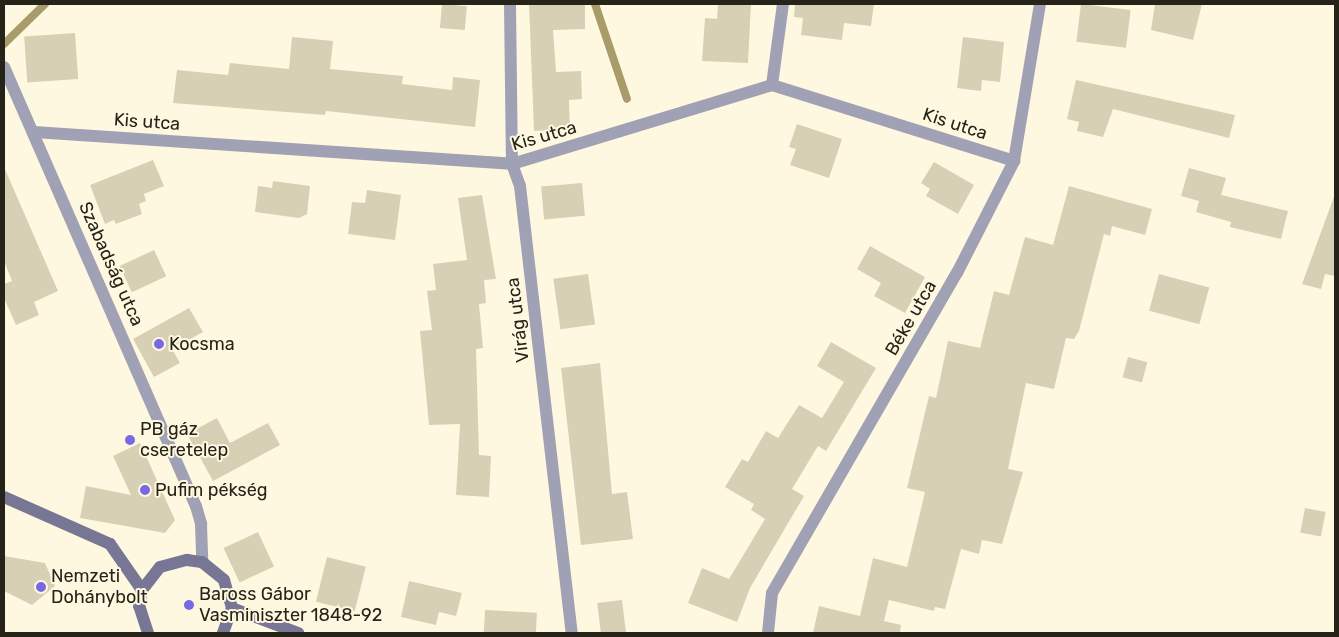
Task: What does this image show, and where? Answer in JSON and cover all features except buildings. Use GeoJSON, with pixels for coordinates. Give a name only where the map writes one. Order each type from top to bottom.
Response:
{"type":"FeatureCollection","features":[{"type":"Feature","properties":{"kind":"street","name":"Virág utca"},"geometry":{"type":"LineString","coordinates":[[510,4],[512,164],[520,186],[572,633]]}},
{"type":"Feature","properties":{"kind":"street"},"geometry":{"type":"LineString","coordinates":[[772,85],[783,4]]}},
{"type":"Feature","properties":{"kind":"street","name":"Béke utca"},"geometry":{"type":"LineString","coordinates":[[768,633],[772,592],[957,273],[1014,161],[1040,4]]}},
{"type":"Feature","properties":{"kind":"street","name":"Szabadság utca"},"geometry":{"type":"LineString","coordinates":[[4,67],[196,506],[201,524],[202,562]]}},
{"type":"Feature","properties":{"kind":"street","name":"Kis utca"},"geometry":{"type":"LineString","coordinates":[[34,132],[512,164],[772,85],[1014,161]]}},
{"type":"Feature","properties":{"kind":"street"},"geometry":{"type":"LineString","coordinates":[[4,497],[110,544],[142,590]]}},
{"type":"Feature","properties":{"kind":"street"},"geometry":{"type":"LineString","coordinates":[[148,633],[139,606],[142,590],[160,567],[173,561],[202,562],[224,580],[232,608],[223,633]]}},
{"type":"Feature","properties":{"kind":"street"},"geometry":{"type":"LineString","coordinates":[[232,608],[298,633]]}},
{"type":"Feature","properties":{"kind":"waterway"},"geometry":{"type":"LineString","coordinates":[[4,44],[45,4]]}},
{"type":"Feature","properties":{"kind":"waterway"},"geometry":{"type":"LineString","coordinates":[[595,4],[627,99]]}},
{"type":"Feature","properties":{"kind":"place","name":"Kocsma"},"geometry":{"type":"Point","coordinates":[159,344]}},
{"type":"Feature","properties":{"kind":"place","name":"PB gáz cseretelep"},"geometry":{"type":"Point","coordinates":[130,440]}},
{"type":"Feature","properties":{"kind":"place","name":"Pufim pékség"},"geometry":{"type":"Point","coordinates":[145,490]}},
{"type":"Feature","properties":{"kind":"place","name":"Nemzeti Dohánybolt"},"geometry":{"type":"Point","coordinates":[41,587]}},
{"type":"Feature","properties":{"kind":"place","name":"Baross Gábor Vasminiszter 1848-92"},"geometry":{"type":"Point","coordinates":[189,605]}}]}
